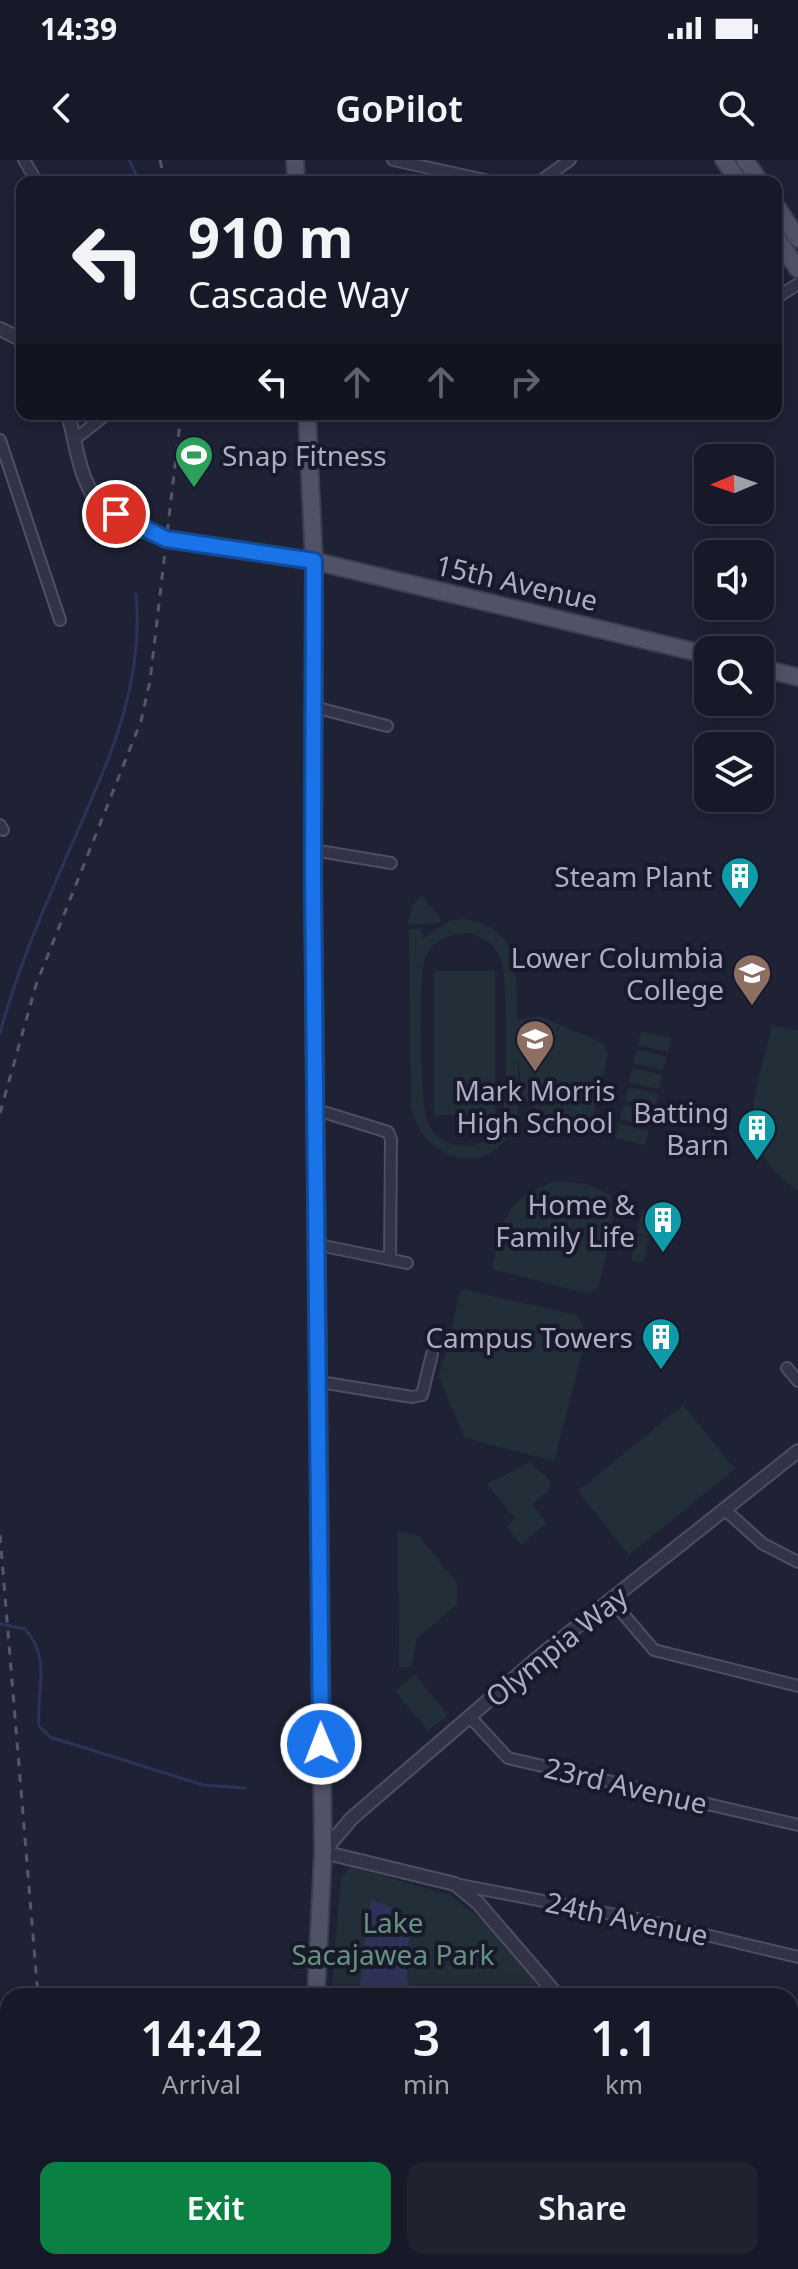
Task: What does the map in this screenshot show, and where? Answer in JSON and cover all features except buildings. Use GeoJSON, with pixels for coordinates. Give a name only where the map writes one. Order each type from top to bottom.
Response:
{"type":"FeatureCollection","features":[{"type":"Feature","properties":{"kind":"main road"},"geometry":{"type":"LineString","coordinates":[[782,215],[798,239]]}},
{"type":"Feature","properties":{"kind":"main road"},"geometry":{"type":"LineString","coordinates":[[782,246],[798,269]]}},
{"type":"Feature","properties":{"kind":"main road"},"geometry":{"type":"LineString","coordinates":[[307,420],[314,561],[313,850],[323,1852],[316,1988]]}},
{"type":"Feature","properties":{"kind":"main road","name":"15th Avenue"},"geometry":{"type":"LineString","coordinates":[[314,561],[694,652]]}},
{"type":"Feature","properties":{"kind":"main road"},"geometry":{"type":"LineString","coordinates":[[774,671],[798,677]]}},
{"type":"Feature","properties":{"kind":"street"},"geometry":{"type":"LineString","coordinates":[[393,160],[466,176]]}},
{"type":"Feature","properties":{"kind":"street"},"geometry":{"type":"LineString","coordinates":[[547,176],[570,160]]}},
{"type":"Feature","properties":{"kind":"street"},"geometry":{"type":"LineString","coordinates":[[70,420],[82,471],[101,505],[130,524],[166,539],[314,561]]}},
{"type":"Feature","properties":{"kind":"street"},"geometry":{"type":"LineString","coordinates":[[75,439],[99,420]]}},
{"type":"Feature","properties":{"kind":"street"},"geometry":{"type":"LineString","coordinates":[[0,440],[60,620]]}},
{"type":"Feature","properties":{"kind":"street"},"geometry":{"type":"LineString","coordinates":[[314,707],[387,726]]}},
{"type":"Feature","properties":{"kind":"street"},"geometry":{"type":"LineString","coordinates":[[313,850],[391,863]]}},
{"type":"Feature","properties":{"kind":"street"},"geometry":{"type":"LineString","coordinates":[[317,1110],[382,1128],[391,1139],[390,1259]]}},
{"type":"Feature","properties":{"kind":"street"},"geometry":{"type":"LineString","coordinates":[[319,1245],[407,1263]]}},
{"type":"Feature","properties":{"kind":"street"},"geometry":{"type":"LineString","coordinates":[[320,1382],[412,1397],[422,1395],[432,1354]]}},
{"type":"Feature","properties":{"kind":"street"},"geometry":{"type":"LineString","coordinates":[[787,1368],[798,1381]]}},
{"type":"Feature","properties":{"kind":"street","name":"Olympia Way"},"geometry":{"type":"LineString","coordinates":[[323,1852],[352,1818],[540,1656],[798,1451]]}},
{"type":"Feature","properties":{"kind":"street"},"geometry":{"type":"LineString","coordinates":[[724,1509],[767,1547],[798,1562]]}},
{"type":"Feature","properties":{"kind":"street"},"geometry":{"type":"LineString","coordinates":[[612,1601],[654,1650],[798,1686]]}},
{"type":"Feature","properties":{"kind":"street","name":"23rd Avenue"},"geometry":{"type":"LineString","coordinates":[[470,1717],[508,1758],[798,1825]]}},
{"type":"Feature","properties":{"kind":"street"},"geometry":{"type":"LineString","coordinates":[[323,1852],[455,1884],[478,1903],[551,1988]]}},
{"type":"Feature","properties":{"kind":"street","name":"24th Avenue"},"geometry":{"type":"LineString","coordinates":[[455,1884],[652,1922],[798,1957]]}},
{"type":"Feature","properties":{"kind":"green space"},"geometry":{"type":"Polygon","coordinates":[[[422,895],[441,919],[439,923],[407,925],[413,904],[422,895]]]}},
{"type":"Feature","properties":{"kind":"green space"},"geometry":{"type":"Polygon","coordinates":[[[465,919],[484,925],[507,943],[515,970],[517,1020],[539,1016],[603,1043],[608,1053],[590,1130],[553,1119],[522,1097],[518,1056],[517,1116],[504,1141],[491,1153],[475,1158],[459,1158],[443,1152],[429,1141],[418,1126],[411,1107],[409,929],[422,929],[423,938],[449,921],[465,919]],[[469,933],[449,937],[432,947],[425,959],[421,990],[425,1112],[434,1132],[451,1144],[462,1146],[480,1143],[490,1137],[501,1123],[506,1068],[506,1014],[501,959],[488,942],[469,933]]]}},
{"type":"Feature","properties":{"kind":"green space"},"geometry":{"type":"Polygon","coordinates":[[[434,971],[495,971],[495,1115],[434,1115],[434,971]]]}},
{"type":"Feature","properties":{"kind":"green space"},"geometry":{"type":"Polygon","coordinates":[[[772,1025],[798,1031],[798,1191],[776,1173],[762,1155],[755,1136],[755,1095],[772,1025]]]}},
{"type":"Feature","properties":{"kind":"green space"},"geometry":{"type":"Polygon","coordinates":[[[641,1031],[671,1038],[668,1052],[638,1045],[641,1031]]]}},
{"type":"Feature","properties":{"kind":"green space"},"geometry":{"type":"Polygon","coordinates":[[[637,1049],[667,1057],[663,1070],[633,1063],[637,1049]]]}},
{"type":"Feature","properties":{"kind":"green space"},"geometry":{"type":"Polygon","coordinates":[[[632,1068],[662,1075],[659,1089],[629,1082],[632,1068]]]}},
{"type":"Feature","properties":{"kind":"green space"},"geometry":{"type":"Polygon","coordinates":[[[628,1087],[658,1094],[655,1108],[625,1100],[628,1087]]]}},
{"type":"Feature","properties":{"kind":"green space"},"geometry":{"type":"Polygon","coordinates":[[[623,1105],[653,1112],[650,1126],[620,1119],[623,1105]]]}},
{"type":"Feature","properties":{"kind":"green space"},"geometry":{"type":"Polygon","coordinates":[[[619,1124],[649,1131],[645,1145],[615,1138],[619,1124]]]}},
{"type":"Feature","properties":{"kind":"green space"},"geometry":{"type":"Polygon","coordinates":[[[557,1181],[587,1184],[610,1195],[613,1220],[599,1287],[586,1293],[492,1269],[503,1224],[516,1203],[557,1181]]]}},
{"type":"Feature","properties":{"kind":"green space"},"geometry":{"type":"Polygon","coordinates":[[[642,1210],[654,1213],[649,1236],[637,1233],[642,1210]]]}},
{"type":"Feature","properties":{"kind":"green space"},"geometry":{"type":"Polygon","coordinates":[[[637,1235],[649,1238],[643,1263],[631,1260],[637,1235]]]}},
{"type":"Feature","properties":{"kind":"green space"},"geometry":{"type":"Polygon","coordinates":[[[461,1289],[577,1315],[587,1334],[554,1461],[465,1438],[439,1377],[461,1289]]]}},
{"type":"Feature","properties":{"kind":"green space"},"geometry":{"type":"Polygon","coordinates":[[[683,1405],[735,1469],[629,1555],[578,1491],[683,1405]]]}},
{"type":"Feature","properties":{"kind":"green space"},"geometry":{"type":"Polygon","coordinates":[[[530,1462],[550,1480],[549,1490],[532,1505],[547,1523],[521,1545],[506,1526],[515,1518],[487,1484],[530,1462]]]}},
{"type":"Feature","properties":{"kind":"green space"},"geometry":{"type":"Polygon","coordinates":[[[398,1531],[419,1536],[457,1583],[457,1605],[417,1638],[412,1667],[399,1668],[398,1531]]]}},
{"type":"Feature","properties":{"kind":"green space"},"geometry":{"type":"Polygon","coordinates":[[[415,1675],[448,1715],[428,1731],[395,1691],[415,1675]]]}},
{"type":"Feature","properties":{"kind":"green space","name":"Lake Sacajawea Park"},"geometry":{"type":"Polygon","coordinates":[[[351,1867],[450,1895],[483,1921],[543,1988],[332,1988],[341,1877],[351,1867]]]}},
{"type":"Feature","properties":{"kind":"water"},"geometry":{"type":"Polygon","coordinates":[[[371,1900],[388,1906],[406,1922],[409,1932],[408,1985],[412,1988],[359,1988],[371,1900]]]}},
{"type":"Feature","properties":{"kind":"waterway"},"geometry":{"type":"LineString","coordinates":[[129,160],[137,176]]}},
{"type":"Feature","properties":{"kind":"waterway"},"geometry":{"type":"LineString","coordinates":[[0,1033],[26,955],[103,771],[123,714],[135,656],[136,594]]}},
{"type":"Feature","properties":{"kind":"waterway"},"geometry":{"type":"LineString","coordinates":[[0,1624],[25,1629],[33,1640],[41,1663],[39,1726],[50,1737],[203,1785],[245,1788]]}},
{"type":"Feature","properties":{"kind":"railway"},"geometry":{"type":"LineString","coordinates":[[160,160],[164,176]]}},
{"type":"Feature","properties":{"kind":"railway"},"geometry":{"type":"LineString","coordinates":[[0,1113],[36,985],[141,721],[150,681],[180,420]]}},
{"type":"Feature","properties":{"kind":"railway"},"geometry":{"type":"LineString","coordinates":[[0,1535],[37,1988]]}},
{"type":"Feature","properties":{"kind":"place","name":"Snap Fitness"},"geometry":{"type":"Point","coordinates":[194,489]}},
{"type":"Feature","properties":{"kind":"place","name":"Steam Plant"},"geometry":{"type":"Point","coordinates":[740,910]}},
{"type":"Feature","properties":{"kind":"place","name":"Lower Columbia College"},"geometry":{"type":"Point","coordinates":[752,1007]}},
{"type":"Feature","properties":{"kind":"place","name":"Mark Morris High School"},"geometry":{"type":"Point","coordinates":[535,1073]}},
{"type":"Feature","properties":{"kind":"place","name":"Batting Barn"},"geometry":{"type":"Point","coordinates":[757,1162]}},
{"type":"Feature","properties":{"kind":"place","name":"Home & Family Life"},"geometry":{"type":"Point","coordinates":[663,1254]}},
{"type":"Feature","properties":{"kind":"place","name":"Campus Towers"},"geometry":{"type":"Point","coordinates":[661,1371]}},
{"type":"Feature","properties":{"kind":"route"},"geometry":{"type":"LineString","coordinates":[[116,514],[130,524],[166,539],[314,561],[313,873],[320,1369],[321,1744]]}}]}
